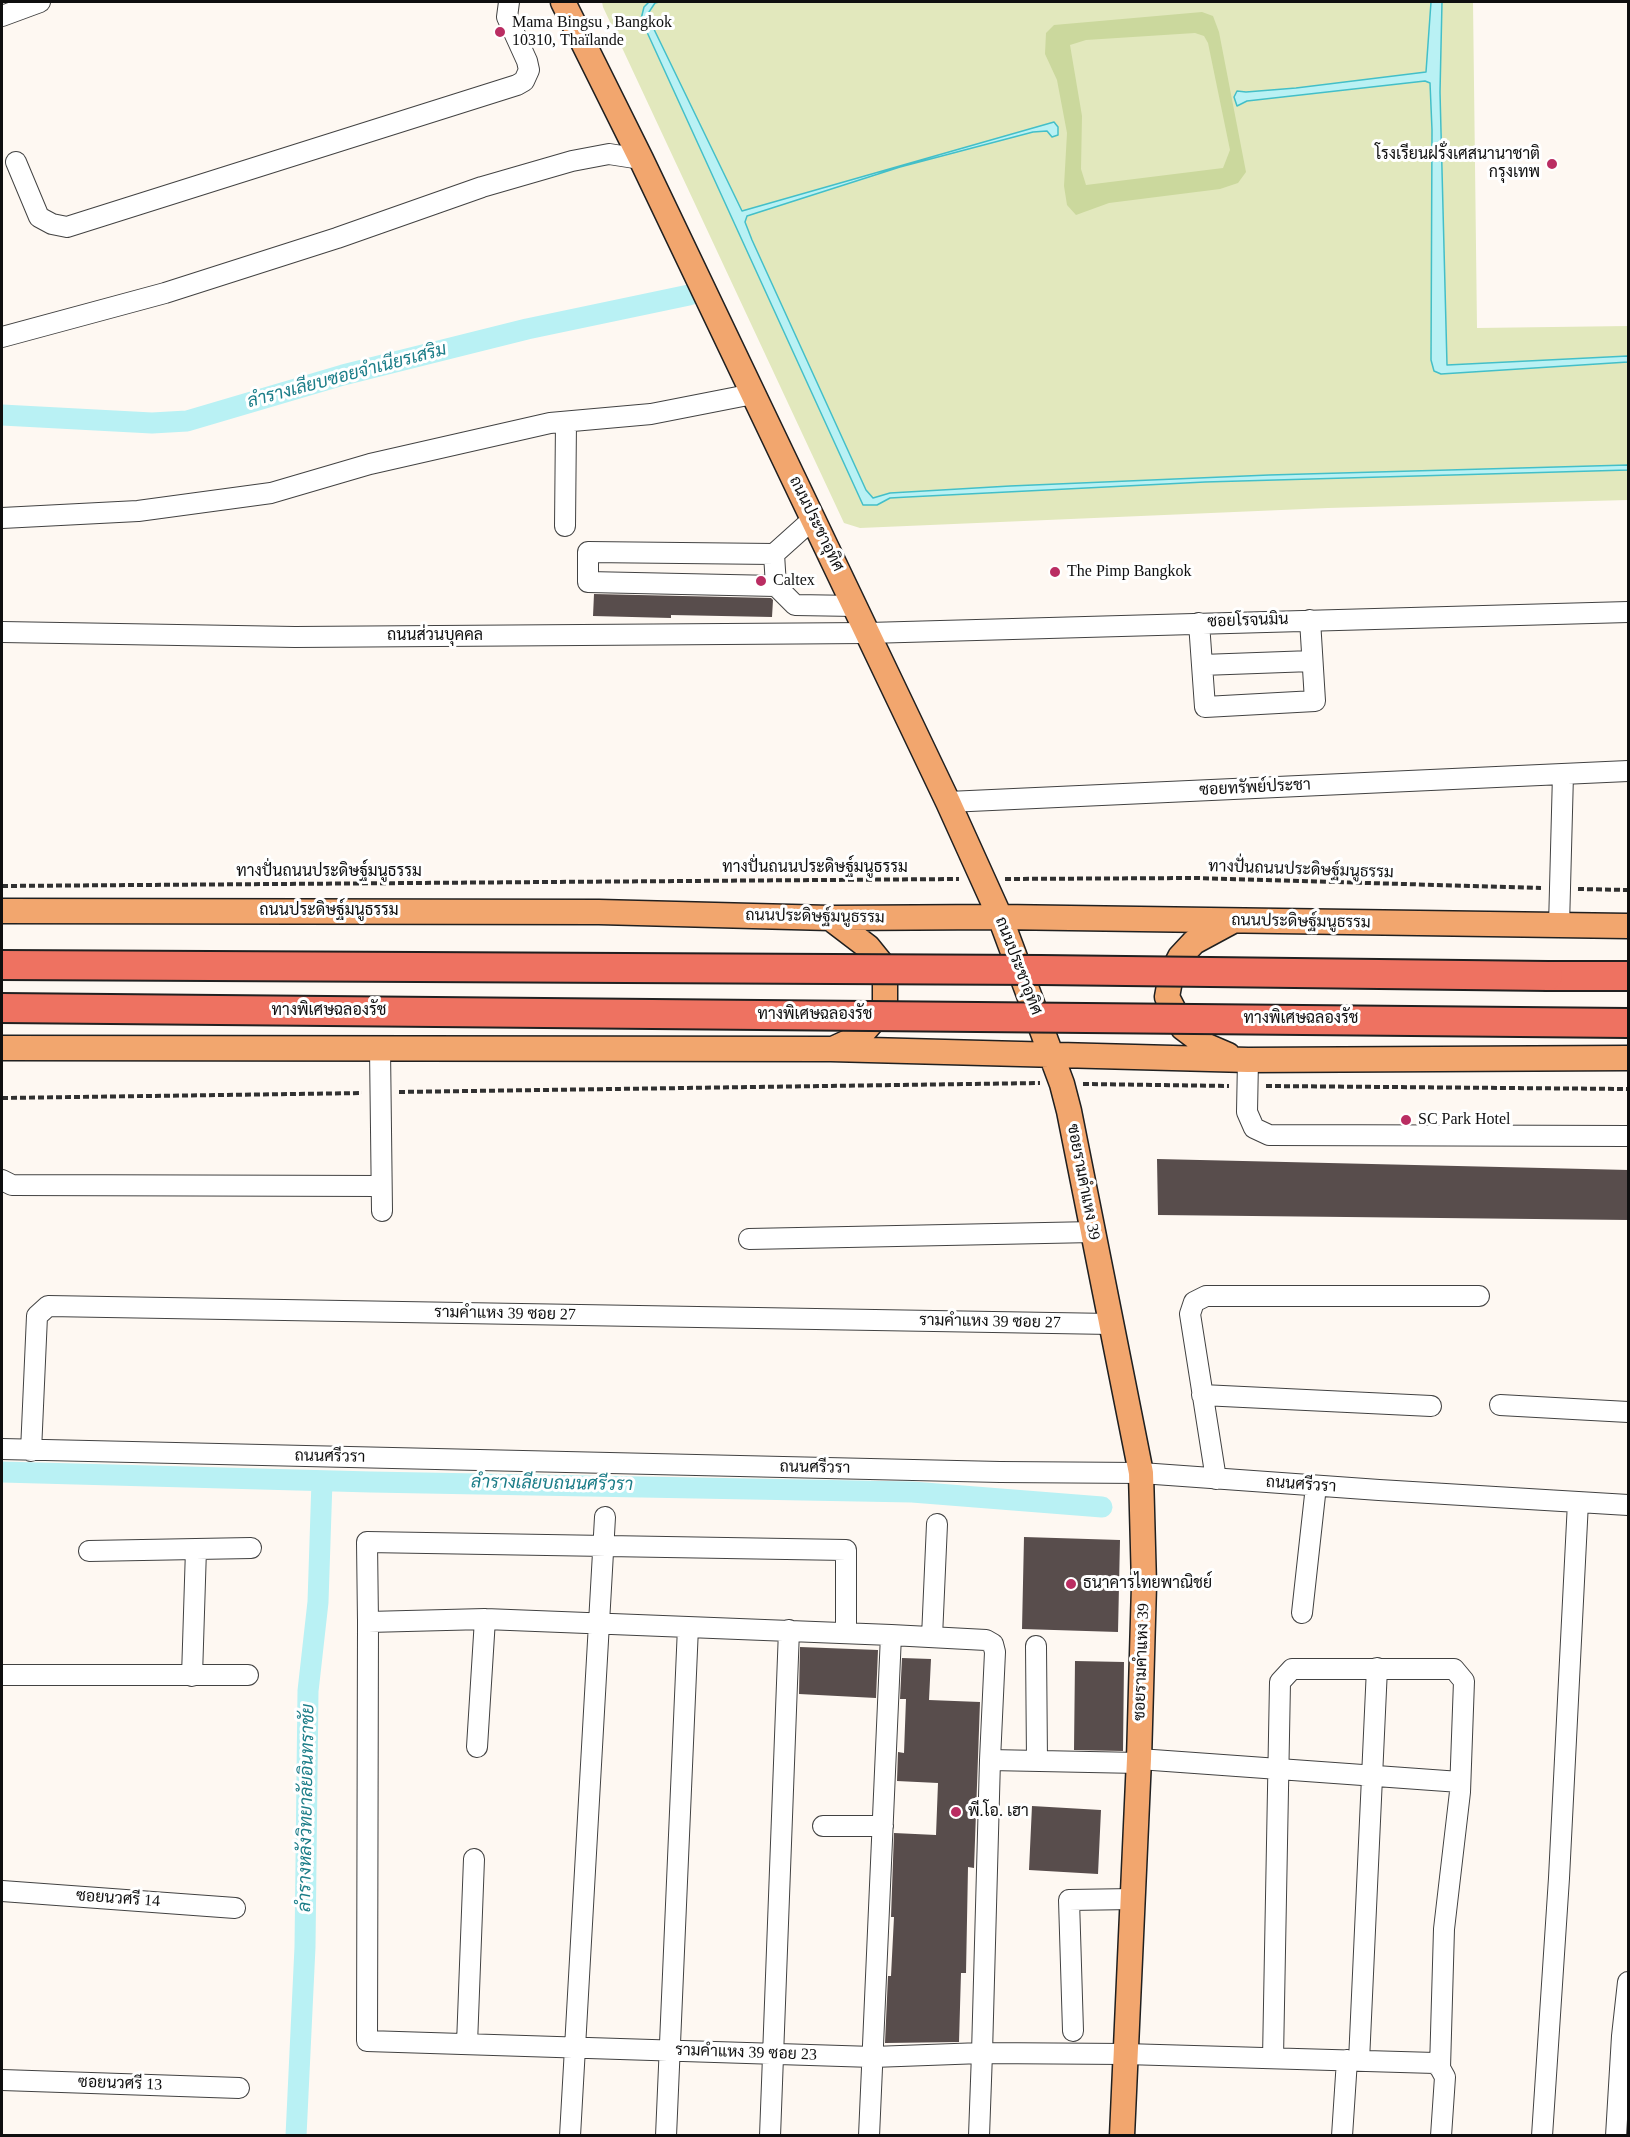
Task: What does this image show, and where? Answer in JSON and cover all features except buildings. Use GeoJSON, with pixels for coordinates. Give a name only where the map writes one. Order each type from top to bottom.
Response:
{"type":"FeatureCollection","features":[{"type":"Feature","properties":{"kind":"highway"},"geometry":{"type":"LineString","coordinates":[[2,965],[1029,970],[1629,976]]}},
{"type":"Feature","properties":{"kind":"highway","name":"ทางพิเศษฉลองรัช"},"geometry":{"type":"LineString","coordinates":[[2,1008],[1629,1023]]}},
{"type":"Feature","properties":{"kind":"main road","name":"ถนนประชาอุทิศ"},"geometry":{"type":"LineString","coordinates":[[563,2],[641,159],[948,802],[1000,917],[1051,1054]]}},
{"type":"Feature","properties":{"kind":"main road","name":"ถนนประดิษฐ์มนูธรรม"},"geometry":{"type":"LineString","coordinates":[[2,911],[599,912],[830,918],[1000,917],[1629,926]]}},
{"type":"Feature","properties":{"kind":"main road"},"geometry":{"type":"LineString","coordinates":[[830,918],[868,947],[885,968],[885,1007],[859,1037],[831,1049]]}},
{"type":"Feature","properties":{"kind":"main road"},"geometry":{"type":"LineString","coordinates":[[1232,921],[1194,942],[1180,957],[1171,975],[1167,997],[1183,1028],[1196,1039],[1243,1060]]}},
{"type":"Feature","properties":{"kind":"main road"},"geometry":{"type":"LineString","coordinates":[[2,1048],[831,1049],[1243,1060],[1629,1058]]}},
{"type":"Feature","properties":{"kind":"main road","name":"ซอยรามคำแหง 39"},"geometry":{"type":"LineString","coordinates":[[1051,1054],[1062,1084],[1076,1141],[1140,1473],[1144,1585],[1139,1761],[1122,2136]]}},
{"type":"Feature","properties":{"kind":"street"},"geometry":{"type":"LineString","coordinates":[[2,16],[40,2]]}},
{"type":"Feature","properties":{"kind":"street"},"geometry":{"type":"LineString","coordinates":[[16,162],[39,217],[52,224],[71,226],[505,89],[524,81],[529,70],[527,60],[507,17],[509,2]]}},
{"type":"Feature","properties":{"kind":"street"},"geometry":{"type":"LineString","coordinates":[[2,337],[176,290],[338,238],[482,188],[572,161],[609,154],[641,159]]}},
{"type":"Feature","properties":{"kind":"street"},"geometry":{"type":"LineString","coordinates":[[2,518],[138,510],[271,494],[370,464],[550,423],[651,414],[753,394]]}},
{"type":"Feature","properties":{"kind":"street"},"geometry":{"type":"LineString","coordinates":[[565,526],[566,422]]}},
{"type":"Feature","properties":{"kind":"street"},"geometry":{"type":"LineString","coordinates":[[777,586],[588,582],[588,552],[774,554],[813,519]]}},
{"type":"Feature","properties":{"kind":"street"},"geometry":{"type":"LineString","coordinates":[[774,554],[777,586],[795,605],[856,606]]}},
{"type":"Feature","properties":{"kind":"street","name":"ซอยโรจนมิน"},"geometry":{"type":"LineString","coordinates":[[868,633],[1629,612]]}},
{"type":"Feature","properties":{"kind":"street"},"geometry":{"type":"LineString","coordinates":[[1199,623],[1205,707],[1315,701],[1310,620]]}},
{"type":"Feature","properties":{"kind":"street","name":"ถนนส่วนบุคคล"},"geometry":{"type":"LineString","coordinates":[[2,632],[295,637],[868,633]]}},
{"type":"Feature","properties":{"kind":"street"},"geometry":{"type":"LineString","coordinates":[[1202,665],[1312,661]]}},
{"type":"Feature","properties":{"kind":"street","name":"ซอยทรัพย์ประชา"},"geometry":{"type":"LineString","coordinates":[[948,802],[1629,771]]}},
{"type":"Feature","properties":{"kind":"street"},"geometry":{"type":"LineString","coordinates":[[1559,926],[1563,774]]}},
{"type":"Feature","properties":{"kind":"street"},"geometry":{"type":"LineString","coordinates":[[380,1049],[382,1211]]}},
{"type":"Feature","properties":{"kind":"street"},"geometry":{"type":"LineString","coordinates":[[1243,1060],[1247,1086],[1247,1112],[1254,1128],[1269,1135],[1629,1136]]}},
{"type":"Feature","properties":{"kind":"street"},"geometry":{"type":"LineString","coordinates":[[2,1180],[12,1185],[381,1186]]}},
{"type":"Feature","properties":{"kind":"street"},"geometry":{"type":"LineString","coordinates":[[749,1239],[1094,1232]]}},
{"type":"Feature","properties":{"kind":"street"},"geometry":{"type":"LineString","coordinates":[[1216,1479],[1190,1314],[1194,1302],[1206,1296],[1479,1296]]}},
{"type":"Feature","properties":{"kind":"street","name":"รามคำแหง 39 ซอย 27"},"geometry":{"type":"LineString","coordinates":[[31,1451],[37,1316],[48,1306],[1111,1324]]}},
{"type":"Feature","properties":{"kind":"street"},"geometry":{"type":"LineString","coordinates":[[1202,1395],[1431,1406]]}},
{"type":"Feature","properties":{"kind":"street"},"geometry":{"type":"LineString","coordinates":[[1500,1405],[1629,1412]]}},
{"type":"Feature","properties":{"kind":"street","name":"ถนนศรีวรา"},"geometry":{"type":"LineString","coordinates":[[2,1449],[1000,1472],[1140,1473],[1629,1505]]}},
{"type":"Feature","properties":{"kind":"street"},"geometry":{"type":"LineString","coordinates":[[1302,1612],[1316,1486]]}},
{"type":"Feature","properties":{"kind":"street"},"geometry":{"type":"LineString","coordinates":[[1542,2136],[1559,1878],[1578,1502]]}},
{"type":"Feature","properties":{"kind":"street"},"geometry":{"type":"LineString","coordinates":[[570,2136],[605,1517]]}},
{"type":"Feature","properties":{"kind":"street"},"geometry":{"type":"LineString","coordinates":[[932,1637],[937,1524]]}},
{"type":"Feature","properties":{"kind":"street"},"geometry":{"type":"LineString","coordinates":[[846,1633],[846,1550],[367,1542],[368,1622],[485,1619],[932,1637],[986,1640],[993,1644],[995,1652],[979,2136]]}},
{"type":"Feature","properties":{"kind":"street"},"geometry":{"type":"LineString","coordinates":[[89,1551],[251,1548]]}},
{"type":"Feature","properties":{"kind":"street"},"geometry":{"type":"LineString","coordinates":[[192,1676],[196,1549]]}},
{"type":"Feature","properties":{"kind":"street"},"geometry":{"type":"LineString","coordinates":[[477,1747],[485,1619]]}},
{"type":"Feature","properties":{"kind":"street","name":"รามคำแหง 39 ซอย 23"},"geometry":{"type":"LineString","coordinates":[[368,1622],[367,2041],[873,2057],[982,2053],[1125,2054],[1434,2063],[1440,2067]]}},
{"type":"Feature","properties":{"kind":"street"},"geometry":{"type":"LineString","coordinates":[[666,2136],[687,1627]]}},
{"type":"Feature","properties":{"kind":"street"},"geometry":{"type":"LineString","coordinates":[[770,2136],[789,1630]]}},
{"type":"Feature","properties":{"kind":"street"},"geometry":{"type":"LineString","coordinates":[[869,2136],[891,1635]]}},
{"type":"Feature","properties":{"kind":"street"},"geometry":{"type":"LineString","coordinates":[[1036,1646],[1037,1761]]}},
{"type":"Feature","properties":{"kind":"street"},"geometry":{"type":"LineString","coordinates":[[1342,2136],[1353,2060],[1377,1668]]}},
{"type":"Feature","properties":{"kind":"street"},"geometry":{"type":"LineString","coordinates":[[1273,2058],[1280,1682],[1292,1669],[1454,1669],[1464,1682],[1458,1818],[1444,1929],[1440,2067],[1445,2077],[1441,2136]]}},
{"type":"Feature","properties":{"kind":"street"},"geometry":{"type":"LineString","coordinates":[[2,1675],[248,1675]]}},
{"type":"Feature","properties":{"kind":"street"},"geometry":{"type":"LineString","coordinates":[[990,1760],[1139,1761],[1279,1768],[1460,1782]]}},
{"type":"Feature","properties":{"kind":"street"},"geometry":{"type":"LineString","coordinates":[[823,1826],[883,1826]]}},
{"type":"Feature","properties":{"kind":"street"},"geometry":{"type":"LineString","coordinates":[[467,2044],[474,1859]]}},
{"type":"Feature","properties":{"kind":"street","name":"ซอยนวศรี 14"},"geometry":{"type":"LineString","coordinates":[[2,1891],[234,1908]]}},
{"type":"Feature","properties":{"kind":"street"},"geometry":{"type":"LineString","coordinates":[[1073,2031],[1069,1900],[1132,1899]]}},
{"type":"Feature","properties":{"kind":"street"},"geometry":{"type":"LineString","coordinates":[[1616,2136],[1622,2036],[1629,1982]]}},
{"type":"Feature","properties":{"kind":"street","name":"ซอยนวศรี 13"},"geometry":{"type":"LineString","coordinates":[[2,2080],[239,2088]]}},
{"type":"Feature","properties":{"kind":"path","name":"ทางปั่นถนนประดิษฐ์มนูธรรม"},"geometry":{"type":"LineString","coordinates":[[2,886],[1196,879],[1629,890]]}},
{"type":"Feature","properties":{"kind":"path"},"geometry":{"type":"LineString","coordinates":[[2,1098],[1062,1084],[1629,1089]]}},
{"type":"Feature","properties":{"kind":"green space"},"geometry":{"type":"Polygon","coordinates":[[[602,2],[649,2],[644,7],[641,19],[863,505],[877,505],[890,498],[1205,482],[1628,470],[1628,500],[1328,508],[860,528],[844,523],[602,2]]]}},
{"type":"Feature","properties":{"kind":"green space"},"geometry":{"type":"Polygon","coordinates":[[[1431,2],[1427,72],[1296,88],[1238,91],[1238,106],[1247,101],[1425,81],[1430,83],[1432,130],[1431,360],[1434,371],[1441,374],[1628,362],[1628,465],[1269,475],[873,498],[866,490],[752,240],[745,222],[747,216],[900,167],[1033,132],[1047,131],[1054,122],[742,211],[650,21],[649,12],[655,3],[1431,2]]]}},
{"type":"Feature","properties":{"kind":"green space"},"geometry":{"type":"Polygon","coordinates":[[[1442,2],[1473,2],[1477,328],[1628,326],[1628,356],[1447,365],[1440,92],[1442,2]]]}},
{"type":"Feature","properties":{"kind":"green space"},"geometry":{"type":"Polygon","coordinates":[[[1202,12],[1213,16],[1219,32],[1246,172],[1238,183],[1220,189],[1109,203],[1076,215],[1067,205],[1064,186],[1067,133],[1057,80],[1045,54],[1046,33],[1054,25],[1202,12]],[[1195,33],[1086,40],[1070,45],[1082,116],[1081,169],[1086,185],[1223,168],[1230,150],[1208,43],[1204,36],[1195,33]]]}},
{"type":"Feature","properties":{"kind":"water"},"geometry":{"type":"Polygon","coordinates":[[[649,2],[659,2],[655,3],[649,12],[650,21],[742,211],[1054,122],[1058,127],[1058,135],[1052,137],[1047,131],[1033,132],[900,167],[747,216],[745,222],[752,240],[866,490],[873,498],[890,493],[1010,486],[1269,475],[1628,465],[1628,470],[1205,482],[890,498],[877,505],[863,505],[641,19],[644,7],[649,2]]]}},
{"type":"Feature","properties":{"kind":"water"},"geometry":{"type":"Polygon","coordinates":[[[1431,2],[1442,2],[1440,92],[1447,365],[1628,356],[1628,362],[1441,374],[1434,371],[1431,360],[1432,130],[1430,83],[1425,81],[1247,101],[1237,106],[1234,97],[1237,91],[1296,88],[1426,72],[1431,2]]]}},
{"type":"Feature","properties":{"kind":"waterway","name":"ลำรางเลียบซอยจำเนียรเสริม"},"geometry":{"type":"LineString","coordinates":[[2,415],[152,423],[187,421],[343,375],[527,329],[689,295]]}},
{"type":"Feature","properties":{"kind":"waterway","name":"ลำรางเลียบถนนศรีวรา"},"geometry":{"type":"LineString","coordinates":[[2,1472],[371,1482],[912,1492],[1102,1507]]}},
{"type":"Feature","properties":{"kind":"waterway","name":"ลำรางหลังวิทยาลัยอินทราชัย"},"geometry":{"type":"LineString","coordinates":[[296,2136],[305,1947],[308,1691],[318,1602],[322,1481]]}},
{"type":"Feature","properties":{"kind":"place","name":"Mama Bingsu , Bangkok 10310, Thaïlande"},"geometry":{"type":"Point","coordinates":[500,32]}},
{"type":"Feature","properties":{"kind":"place","name":"โรงเรียนฝรั่งเศสนานาชาติ กรุงเทพ"},"geometry":{"type":"Point","coordinates":[1552,164]}},
{"type":"Feature","properties":{"kind":"place","name":"The Pimp Bangkok"},"geometry":{"type":"Point","coordinates":[1055,572]}},
{"type":"Feature","properties":{"kind":"place","name":"Caltex"},"geometry":{"type":"Point","coordinates":[761,581]}},
{"type":"Feature","properties":{"kind":"place","name":"SC Park Hotel"},"geometry":{"type":"Point","coordinates":[1406,1120]}},
{"type":"Feature","properties":{"kind":"place","name":"ธนาคารไทยพาณิชย์"},"geometry":{"type":"Point","coordinates":[1071,1584]}},
{"type":"Feature","properties":{"kind":"place","name":"พี.โอ. เฮา"},"geometry":{"type":"Point","coordinates":[956,1812]}}]}
